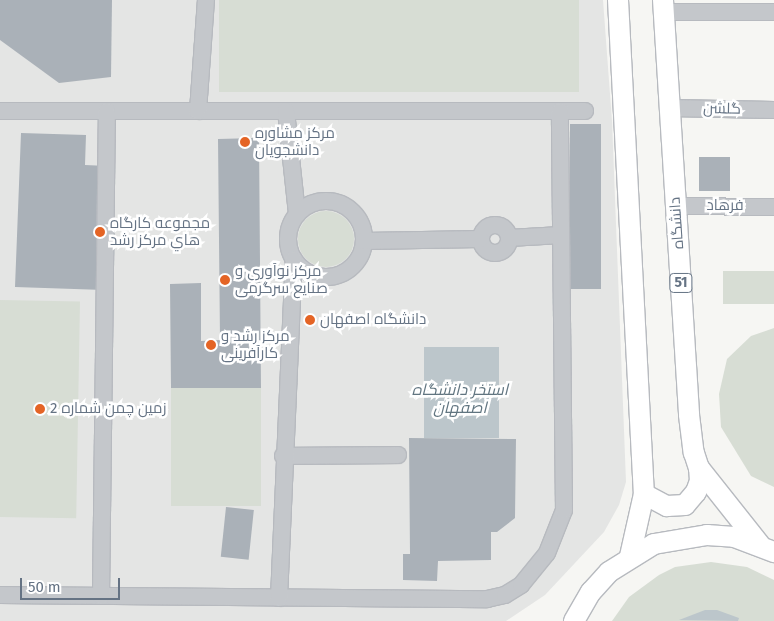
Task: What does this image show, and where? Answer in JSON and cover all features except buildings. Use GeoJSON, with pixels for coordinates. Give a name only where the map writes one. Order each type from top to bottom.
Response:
{"type":"FeatureCollection","features":[{"type":"Feature","properties":{"kind":"main road"},"geometry":{"type":"LineString","coordinates":[[618,0],[644,494],[630,556]]}},
{"type":"Feature","properties":{"kind":"main road","name":"دانشگاه"},"geometry":{"type":"LineString","coordinates":[[664,6],[688,416],[699,468],[767,548]]}},
{"type":"Feature","properties":{"kind":"main road"},"geometry":{"type":"LineString","coordinates":[[644,494],[667,506],[685,505],[696,492],[700,481],[699,468]]}},
{"type":"Feature","properties":{"kind":"main road"},"geometry":{"type":"LineString","coordinates":[[574,621],[591,592],[630,556],[654,544],[689,536],[734,537],[767,548]]}},
{"type":"Feature","properties":{"kind":"street"},"geometry":{"type":"LineString","coordinates":[[198,111],[206,0]]}},
{"type":"Feature","properties":{"kind":"street"},"geometry":{"type":"LineString","coordinates":[[664,6],[774,12]]}},
{"type":"Feature","properties":{"kind":"street","name":"گلشن"},"geometry":{"type":"LineString","coordinates":[[670,108],[774,110]]}},
{"type":"Feature","properties":{"kind":"street"},"geometry":{"type":"LineString","coordinates":[[0,111],[585,111]]}},
{"type":"Feature","properties":{"kind":"street"},"geometry":{"type":"LineString","coordinates":[[101,596],[107,111]]}},
{"type":"Feature","properties":{"kind":"street"},"geometry":{"type":"LineString","coordinates":[[279,598],[283,456],[294,259],[288,236],[297,214],[286,111]]}},
{"type":"Feature","properties":{"kind":"street"},"geometry":{"type":"LineString","coordinates":[[0,595],[487,599],[505,595],[521,584],[535,569],[558,532],[564,510],[560,112]]}},
{"type":"Feature","properties":{"kind":"street"},"geometry":{"type":"LineString","coordinates":[[294,259],[313,275],[337,276],[356,262],[364,241],[358,219],[340,204],[314,203],[297,214]]}},
{"type":"Feature","properties":{"kind":"street","name":"فرهاد"},"geometry":{"type":"LineString","coordinates":[[676,206],[774,207]]}},
{"type":"Feature","properties":{"kind":"street"},"geometry":{"type":"LineString","coordinates":[[364,241],[480,239],[484,249],[496,254],[505,249],[509,238],[561,235]]}},
{"type":"Feature","properties":{"kind":"street"},"geometry":{"type":"LineString","coordinates":[[283,456],[398,455]]}},
{"type":"Feature","properties":{"kind":"shaded area","name":"دانشگاه اصفهان"},"geometry":{"type":"Polygon","coordinates":[[[0,0],[603,0],[612,121],[626,482],[619,505],[604,532],[545,595],[506,621],[0,621],[0,0]]]}},
{"type":"Feature","properties":{"kind":"shaded area"},"geometry":{"type":"Polygon","coordinates":[[[219,0],[579,0],[579,92],[219,92],[219,0]]]}},
{"type":"Feature","properties":{"kind":"shaded area"},"geometry":{"type":"Polygon","coordinates":[[[326,211],[337,213],[346,219],[352,228],[354,239],[352,250],[346,259],[337,265],[326,267],[315,265],[306,259],[300,250],[298,239],[300,228],[306,219],[315,213],[326,211]]]}},
{"type":"Feature","properties":{"kind":"shaded area"},"geometry":{"type":"Polygon","coordinates":[[[723,271],[774,271],[774,304],[723,304],[723,271]]]}},
{"type":"Feature","properties":{"kind":"shaded area","name":"زمین چمن شماره 2"},"geometry":{"type":"Polygon","coordinates":[[[0,300],[80,301],[76,518],[0,517],[0,300]]]}},
{"type":"Feature","properties":{"kind":"shaded area"},"geometry":{"type":"Polygon","coordinates":[[[774,328],[774,487],[751,476],[721,427],[719,394],[727,359],[751,336],[774,328]]]}},
{"type":"Feature","properties":{"kind":"shaded area"},"geometry":{"type":"Polygon","coordinates":[[[171,388],[261,388],[261,506],[171,506],[171,388]]]}},
{"type":"Feature","properties":{"kind":"shaded area"},"geometry":{"type":"Polygon","coordinates":[[[711,562],[747,567],[774,580],[774,621],[612,621],[629,597],[659,575],[675,567],[711,562]]]}},
{"type":"Feature","properties":{"kind":"water","name":"استخر دانشگاه اصفهان"},"geometry":{"type":"Polygon","coordinates":[[[424,347],[499,347],[499,438],[424,438],[424,347]]]}},
{"type":"Feature","properties":{"kind":"water"},"geometry":{"type":"Polygon","coordinates":[[[705,610],[717,610],[739,618],[738,621],[679,620],[705,610]]]}},
{"type":"Feature","properties":{"kind":"place","name":"مرکز مشاوره دانشجویان"},"geometry":{"type":"Point","coordinates":[245,142]}},
{"type":"Feature","properties":{"kind":"place","name":"مجموعه کارگاه هاي مرکز رشد"},"geometry":{"type":"Point","coordinates":[100,232]}},
{"type":"Feature","properties":{"kind":"place","name":"مرکز نوآوری و صنایع سرگرمی"},"geometry":{"type":"Point","coordinates":[225,280]}},
{"type":"Feature","properties":{"kind":"place","name":"دانشگاه اصفهان"},"geometry":{"type":"Point","coordinates":[310,320]}},
{"type":"Feature","properties":{"kind":"place","name":"مرکز رشد و کارآفرینی"},"geometry":{"type":"Point","coordinates":[211,345]}},
{"type":"Feature","properties":{"kind":"place","name":"زمین چمن شماره 2"},"geometry":{"type":"Point","coordinates":[40,409]}}]}
